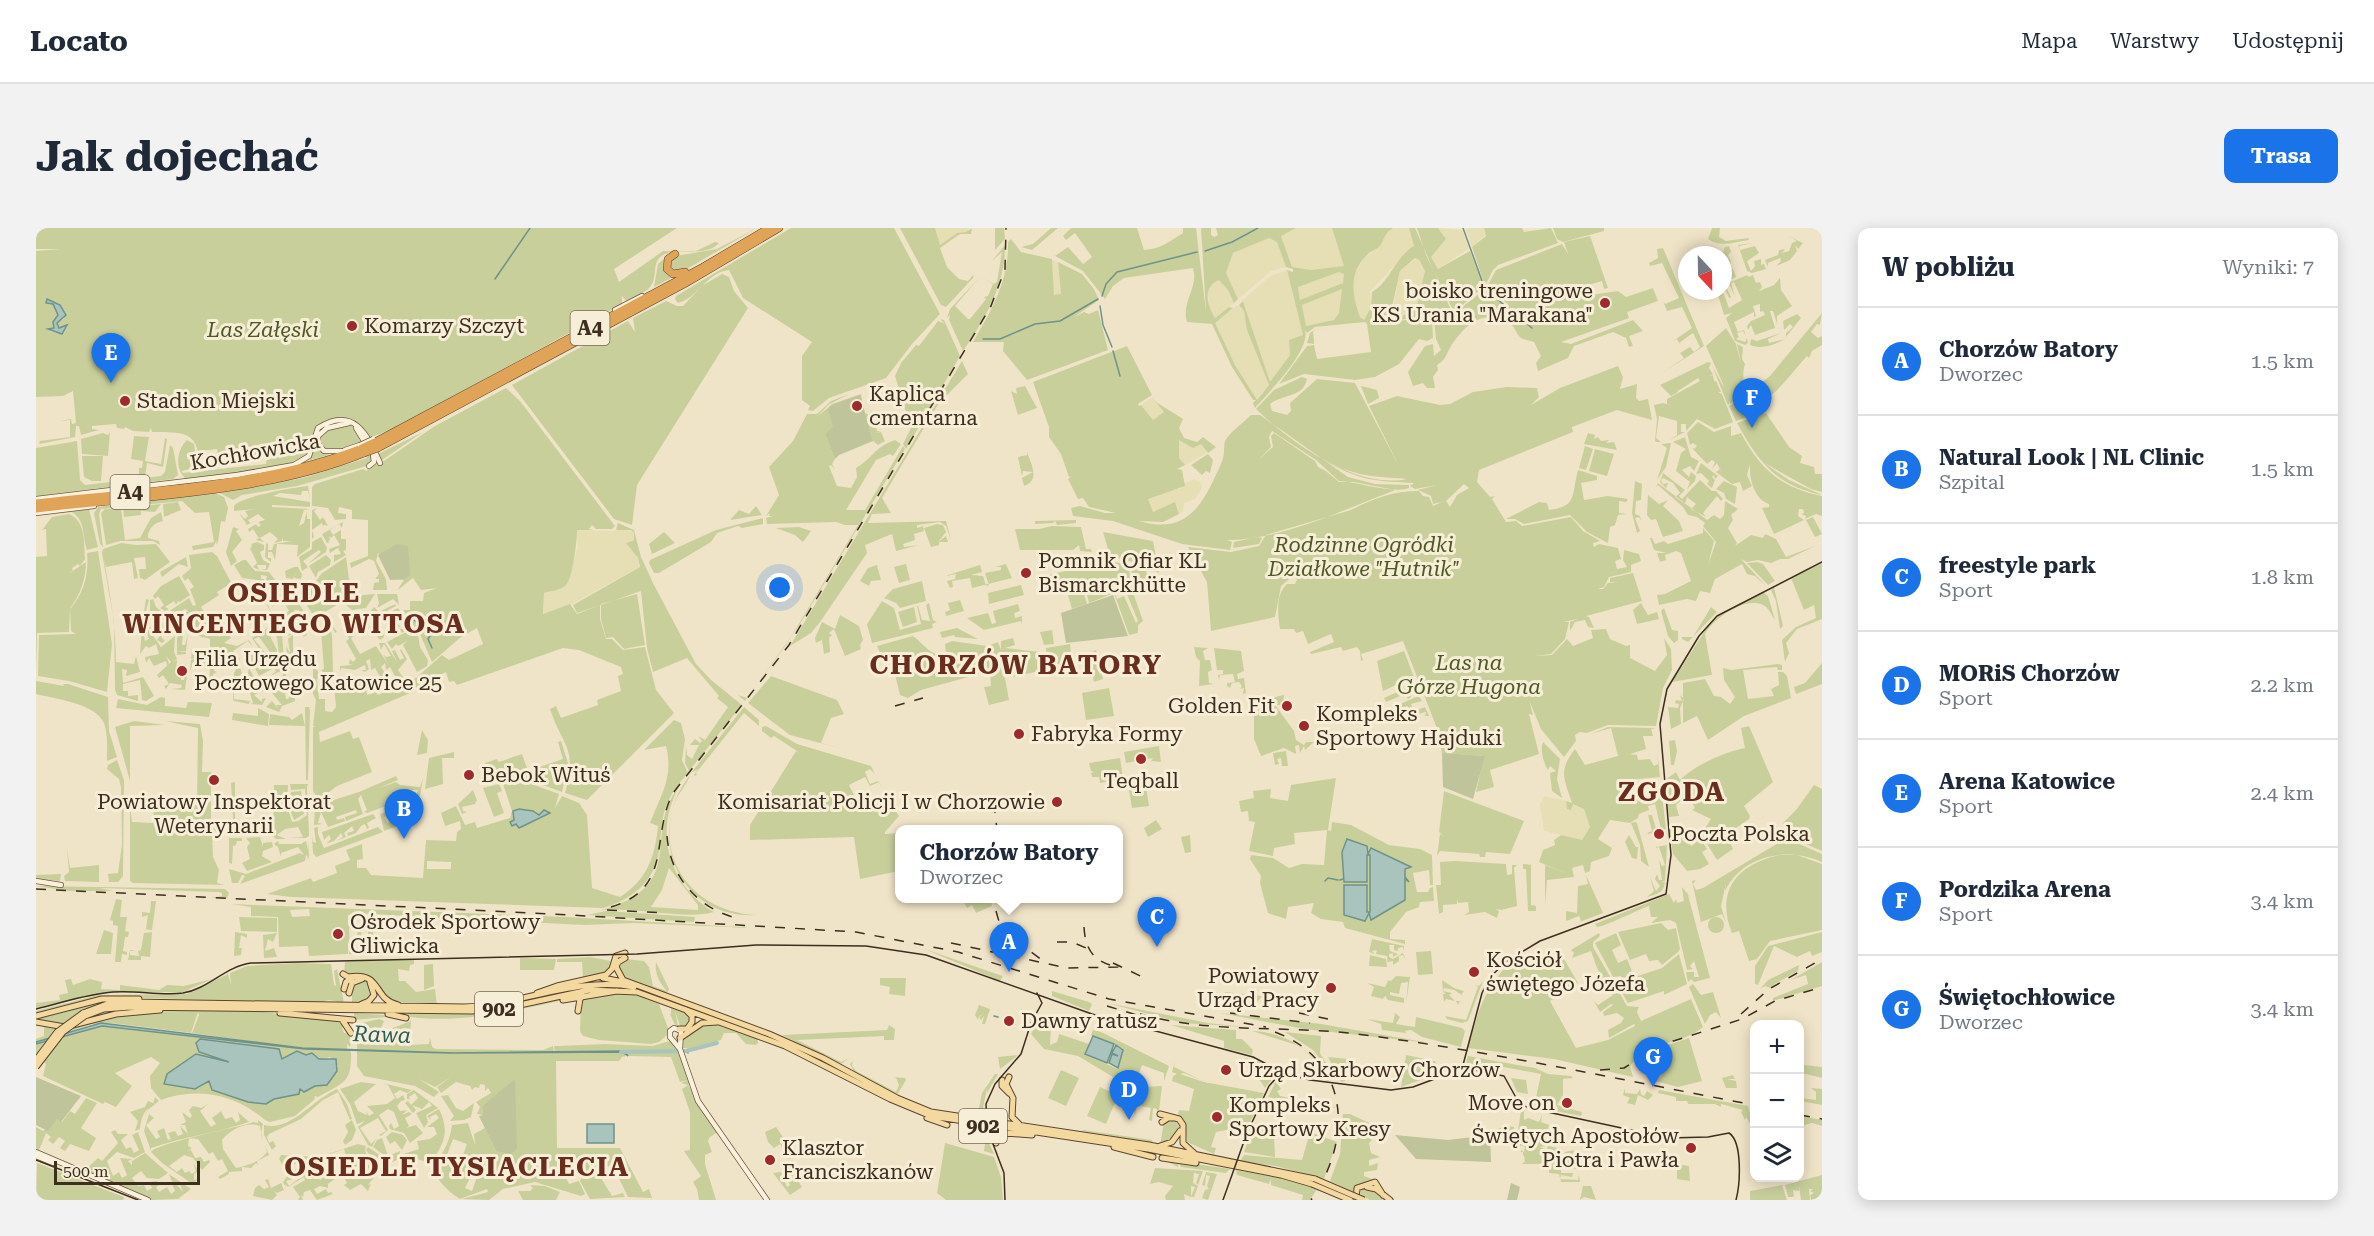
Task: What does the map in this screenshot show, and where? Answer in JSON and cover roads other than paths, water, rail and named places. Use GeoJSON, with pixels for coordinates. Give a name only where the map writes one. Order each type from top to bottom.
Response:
{"type":"FeatureCollection","features":[{"type":"Feature","properties":{"kind":"highway"},"geometry":{"type":"LineString","coordinates":[[642,296],[761,228]]}},
{"type":"Feature","properties":{"kind":"highway","name":"A4"},"geometry":{"type":"LineString","coordinates":[[39,501],[302,474],[365,450],[704,267],[769,228]]}},
{"type":"Feature","properties":{"kind":"highway","name":"A4"},"geometry":{"type":"LineString","coordinates":[[375,443],[705,272],[779,228]]}},
{"type":"Feature","properties":{"kind":"highway"},"geometry":{"type":"LineString","coordinates":[[675,254],[667,261],[667,269],[674,274],[685,272]]}},
{"type":"Feature","properties":{"kind":"highway"},"geometry":{"type":"LineString","coordinates":[[705,272],[733,261]]}},
{"type":"Feature","properties":{"kind":"highway","name":"A4"},"geometry":{"type":"LineString","coordinates":[[36,511],[171,493],[219,484]]}},
{"type":"Feature","properties":{"kind":"highway"},"geometry":{"type":"LineString","coordinates":[[144,500],[171,493]]}},
{"type":"Feature","properties":{"kind":"highway"},"geometry":{"type":"LineString","coordinates":[[39,501],[77,494]]}},
{"type":"Feature","properties":{"kind":"main road"},"geometry":{"type":"LineString","coordinates":[[375,443],[642,296]]}},
{"type":"Feature","properties":{"kind":"main road"},"geometry":{"type":"LineString","coordinates":[[292,466],[309,456],[314,434],[318,428],[340,419],[349,420],[359,426],[380,463],[365,450]]}},
{"type":"Feature","properties":{"kind":"main road"},"geometry":{"type":"LineString","coordinates":[[342,452],[326,453],[320,447],[318,436],[327,428],[348,422],[357,429],[365,450],[374,462],[369,466]]}},
{"type":"Feature","properties":{"kind":"main road","name":"Kochłowicka"},"geometry":{"type":"LineString","coordinates":[[77,494],[237,475],[292,466],[342,452],[365,450]]}},
{"type":"Feature","properties":{"kind":"main road"},"geometry":{"type":"LineString","coordinates":[[36,511],[144,500]]}},
{"type":"Feature","properties":{"kind":"main road"},"geometry":{"type":"LineString","coordinates":[[36,881],[61,885]]}},
{"type":"Feature","properties":{"kind":"main road"},"geometry":{"type":"LineString","coordinates":[[522,1000],[554,987],[608,974],[617,955],[625,955],[617,963],[616,972],[621,979],[647,989]]}},
{"type":"Feature","properties":{"kind":"main road"},"geometry":{"type":"LineString","coordinates":[[608,958],[614,964]]}},
{"type":"Feature","properties":{"kind":"main road"},"geometry":{"type":"LineString","coordinates":[[344,974],[348,977],[371,979],[390,1003],[414,1007]]}},
{"type":"Feature","properties":{"kind":"main road"},"geometry":{"type":"LineString","coordinates":[[351,1006],[368,1002],[372,998],[374,989],[370,981],[360,979],[352,983],[346,991],[346,982],[356,976]]}},
{"type":"Feature","properties":{"kind":"main road"},"geometry":{"type":"LineString","coordinates":[[587,980],[607,978],[631,983]]}},
{"type":"Feature","properties":{"kind":"main road","name":"902"},"geometry":{"type":"LineString","coordinates":[[36,1060],[57,1032],[84,1015],[112,1004],[164,1002],[472,1007],[522,1000],[593,984],[622,985],[647,989],[796,1046],[914,1106],[946,1115],[1149,1145],[1206,1158],[1276,1169],[1364,1200]]}},
{"type":"Feature","properties":{"kind":"main road","name":"902"},"geometry":{"type":"LineString","coordinates":[[36,1067],[63,1032],[84,1015],[104,1009],[189,1007],[480,1011],[589,990],[637,992],[679,1005],[795,1050],[913,1110],[960,1123],[1054,1134],[1281,1175],[1314,1182],[1350,1200]]}},
{"type":"Feature","properties":{"kind":"main road"},"geometry":{"type":"LineString","coordinates":[[563,1000],[617,991],[637,992]]}},
{"type":"Feature","properties":{"kind":"main road"},"geometry":{"type":"LineString","coordinates":[[578,1011],[580,999],[583,996]]}},
{"type":"Feature","properties":{"kind":"main road"},"geometry":{"type":"LineString","coordinates":[[36,1016],[112,998],[164,1002]]}},
{"type":"Feature","properties":{"kind":"main road"},"geometry":{"type":"LineString","coordinates":[[679,1005],[690,1013],[693,1021],[687,1029],[670,1031],[672,1040],[680,1052],[703,1110],[735,1151],[767,1200]]}},
{"type":"Feature","properties":{"kind":"main road"},"geometry":{"type":"LineString","coordinates":[[36,1022],[65,1027],[117,1014],[189,1007]]}},
{"type":"Feature","properties":{"kind":"main road"},"geometry":{"type":"LineString","coordinates":[[243,1008],[353,1020]]}},
{"type":"Feature","properties":{"kind":"main road"},"geometry":{"type":"LineString","coordinates":[[372,1011],[406,1018]]}},
{"type":"Feature","properties":{"kind":"main road"},"geometry":{"type":"LineString","coordinates":[[335,1019],[346,1024],[351,1033]]}},
{"type":"Feature","properties":{"kind":"main road"},"geometry":{"type":"LineString","coordinates":[[672,1040],[680,1038],[706,1022],[728,1023]]}},
{"type":"Feature","properties":{"kind":"main road"},"geometry":{"type":"LineString","coordinates":[[679,1029],[680,1052]]}},
{"type":"Feature","properties":{"kind":"main road"},"geometry":{"type":"LineString","coordinates":[[1009,1077],[1006,1084],[1002,1086],[1012,1096],[1014,1120],[1027,1126]]}},
{"type":"Feature","properties":{"kind":"main road"},"geometry":{"type":"LineString","coordinates":[[1162,1122],[1165,1107]]}},
{"type":"Feature","properties":{"kind":"main road"},"geometry":{"type":"LineString","coordinates":[[986,1121],[1004,1119],[1012,1109]]}},
{"type":"Feature","properties":{"kind":"main road"},"geometry":{"type":"LineString","coordinates":[[913,1110],[947,1125]]}},
{"type":"Feature","properties":{"kind":"main road"},"geometry":{"type":"LineString","coordinates":[[1149,1145],[1167,1145],[1177,1137],[1180,1124],[1165,1115]]}},
{"type":"Feature","properties":{"kind":"main road"},"geometry":{"type":"LineString","coordinates":[[1165,1115],[1178,1117],[1182,1122],[1184,1146],[1206,1158]]}},
{"type":"Feature","properties":{"kind":"main road"},"geometry":{"type":"LineString","coordinates":[[992,1132],[1054,1134]]}},
{"type":"Feature","properties":{"kind":"main road"},"geometry":{"type":"LineString","coordinates":[[996,1143],[998,1137],[1004,1134]]}},
{"type":"Feature","properties":{"kind":"main road"},"geometry":{"type":"LineString","coordinates":[[1091,1140],[1153,1157]]}},
{"type":"Feature","properties":{"kind":"main road"},"geometry":{"type":"LineString","coordinates":[[36,1154],[143,1200]]}},
{"type":"Feature","properties":{"kind":"main road"},"geometry":{"type":"LineString","coordinates":[[36,1154],[148,1200]]}},
{"type":"Feature","properties":{"kind":"main road"},"geometry":{"type":"LineString","coordinates":[[1162,1158],[1228,1167]]}},
{"type":"Feature","properties":{"kind":"main road"},"geometry":{"type":"LineString","coordinates":[[1356,1200],[1357,1190],[1374,1187],[1390,1200]]}},
{"type":"Feature","properties":{"kind":"water"},"geometry":{"type":"Polygon","coordinates":[[[47,299],[60,305],[66,315],[57,323],[59,328],[67,325],[62,334],[48,329],[54,328],[53,322],[58,315],[53,304],[46,303],[47,299]]]}},
{"type":"Feature","properties":{"kind":"water"},"geometry":{"type":"Polygon","coordinates":[[[519,809],[533,811],[539,815],[544,810],[550,813],[519,828],[516,824],[512,826],[510,822],[514,820],[513,811],[519,809]]]}},
{"type":"Feature","properties":{"kind":"water"},"geometry":{"type":"Polygon","coordinates":[[[1347,839],[1367,846],[1368,854],[1371,848],[1411,867],[1405,869],[1405,877],[1409,882],[1405,879],[1405,900],[1371,920],[1369,913],[1365,921],[1344,915],[1344,885],[1367,885],[1367,912],[1370,912],[1370,855],[1367,855],[1367,882],[1344,882],[1342,852],[1347,839]]]}},
{"type":"Feature","properties":{"kind":"water"},"geometry":{"type":"Polygon","coordinates":[[[101,1023],[302,1048],[453,1053],[305,1049],[102,1026],[36,1044],[36,1042],[101,1023]]]}},
{"type":"Feature","properties":{"kind":"water"},"geometry":{"type":"Polygon","coordinates":[[[1093,1036],[1114,1044],[1107,1063],[1085,1054],[1093,1036]]]}},
{"type":"Feature","properties":{"kind":"water"},"geometry":{"type":"Polygon","coordinates":[[[200,1039],[279,1049],[282,1059],[297,1051],[306,1055],[312,1053],[319,1059],[336,1059],[337,1071],[327,1085],[315,1086],[304,1092],[300,1089],[299,1094],[274,1099],[266,1104],[248,1102],[212,1090],[209,1081],[195,1089],[164,1084],[167,1074],[196,1054],[229,1062],[199,1052],[196,1043],[200,1039]]]}},
{"type":"Feature","properties":{"kind":"water"},"geometry":{"type":"Polygon","coordinates":[[[1116,1045],[1123,1050],[1118,1068],[1109,1063],[1112,1054],[1118,1056],[1112,1053],[1116,1045]]]}},
{"type":"Feature","properties":{"kind":"water"},"geometry":{"type":"Polygon","coordinates":[[[625,1051],[628,1056],[622,1052],[459,1053],[625,1051]]]}},
{"type":"Feature","properties":{"kind":"water"},"geometry":{"type":"Polygon","coordinates":[[[587,1124],[614,1124],[614,1143],[587,1143],[587,1124]]]}},
{"type":"Feature","properties":{"kind":"waterway"},"geometry":{"type":"LineString","coordinates":[[495,279],[530,228]]}},
{"type":"Feature","properties":{"kind":"waterway"},"geometry":{"type":"LineString","coordinates":[[1205,251],[1232,242],[1258,228]]}},
{"type":"Feature","properties":{"kind":"waterway"},"geometry":{"type":"LineString","coordinates":[[1463,228],[1485,289],[1532,328]]}},
{"type":"Feature","properties":{"kind":"waterway"},"geometry":{"type":"LineString","coordinates":[[1102,296],[1106,284],[1117,272],[1197,252]]}},
{"type":"Feature","properties":{"kind":"waterway"},"geometry":{"type":"LineString","coordinates":[[983,339],[1000,339],[1035,324],[1060,321],[1098,299]]}},
{"type":"Feature","properties":{"kind":"waterway"},"geometry":{"type":"LineString","coordinates":[[1100,306],[1103,325],[1112,347]]}},
{"type":"Feature","properties":{"kind":"waterway"},"geometry":{"type":"LineString","coordinates":[[1113,351],[1120,376]]}},
{"type":"Feature","properties":{"kind":"waterway"},"geometry":{"type":"LineString","coordinates":[[411,618],[418,623]]}},
{"type":"Feature","properties":{"kind":"waterway"},"geometry":{"type":"LineString","coordinates":[[419,625],[432,633],[428,639],[432,648]]}},
{"type":"Feature","properties":{"kind":"waterway"},"geometry":{"type":"LineString","coordinates":[[1325,881],[1328,878],[1338,880]]}},
{"type":"Feature","properties":{"kind":"waterway"},"geometry":{"type":"LineString","coordinates":[[994,1016],[998,1017]]}},
{"type":"Feature","properties":{"kind":"waterway","name":"Rawa"},"geometry":{"type":"LineString","coordinates":[[621,1052],[686,1051],[717,1043]]}},
{"type":"Feature","properties":{"kind":"waterway"},"geometry":{"type":"LineString","coordinates":[[1175,1142],[1180,1136]]}},
{"type":"Feature","properties":{"kind":"tram line"},"geometry":{"type":"LineString","coordinates":[[1455,1071],[1463,1065],[1482,993],[1490,977],[1507,961],[1540,941],[1666,894],[1671,855],[1660,724],[1667,689],[1699,636],[1717,616],[1822,562]]}},
{"type":"Feature","properties":{"kind":"tram line"},"geometry":{"type":"LineString","coordinates":[[36,1009],[103,993],[183,993],[201,987],[233,968],[251,963],[637,954],[756,945],[866,946],[926,955],[1092,1014],[1253,1057],[1286,1074],[1310,1080],[1391,1090],[1413,1087],[1464,1068],[1504,1076],[1519,1103],[1529,1108],[1668,1138],[1708,1137],[1729,1133],[1737,1145],[1738,1154],[1739,1184],[1736,1200]]}},
{"type":"Feature","properties":{"kind":"tram line"},"geometry":{"type":"LineString","coordinates":[[1005,1200],[1004,1173],[987,1128],[986,1104],[995,1084],[1021,1054],[1031,1023],[1042,1003],[1037,993]]}},
{"type":"Feature","properties":{"kind":"tram line"},"geometry":{"type":"LineString","coordinates":[[1223,1200],[1247,1133],[1269,1086],[1279,1075],[1288,1075]]}},
{"type":"Feature","properties":{"kind":"tram line"},"geometry":{"type":"LineString","coordinates":[[36,1160],[138,1200]]}},
{"type":"Feature","properties":{"kind":"railway"},"geometry":{"type":"LineString","coordinates":[[611,907],[631,898],[644,887],[657,859],[666,810],[673,793],[789,645],[991,306],[1005,269],[1006,228]]}},
{"type":"Feature","properties":{"kind":"railway"},"geometry":{"type":"LineString","coordinates":[[895,706],[923,698]]}},
{"type":"Feature","properties":{"kind":"railway"},"geometry":{"type":"LineString","coordinates":[[994,803],[996,825]]}},
{"type":"Feature","properties":{"kind":"railway"},"geometry":{"type":"LineString","coordinates":[[667,836],[674,866],[690,890],[713,909],[741,919]]}},
{"type":"Feature","properties":{"kind":"railway"},"geometry":{"type":"LineString","coordinates":[[36,889],[553,914],[856,932],[958,952],[1109,999],[1266,1027]]}},
{"type":"Feature","properties":{"kind":"railway"},"geometry":{"type":"LineString","coordinates":[[607,910],[666,913]]}},
{"type":"Feature","properties":{"kind":"railway"},"geometry":{"type":"LineString","coordinates":[[996,911],[1002,932]]}},
{"type":"Feature","properties":{"kind":"railway"},"geometry":{"type":"LineString","coordinates":[[1002,926],[1012,938],[1042,960]]}},
{"type":"Feature","properties":{"kind":"railway"},"geometry":{"type":"LineString","coordinates":[[1084,927],[1090,951],[1098,959],[1110,965]]}},
{"type":"Feature","properties":{"kind":"railway"},"geometry":{"type":"LineString","coordinates":[[1057,942],[1072,942],[1091,950]]}},
{"type":"Feature","properties":{"kind":"railway"},"geometry":{"type":"LineString","coordinates":[[951,943],[1067,968],[1119,967]]}},
{"type":"Feature","properties":{"kind":"railway"},"geometry":{"type":"LineString","coordinates":[[1741,1014],[1769,989],[1822,959]]}},
{"type":"Feature","properties":{"kind":"railway"},"geometry":{"type":"LineString","coordinates":[[1113,963],[1149,980]]}},
{"type":"Feature","properties":{"kind":"railway"},"geometry":{"type":"LineString","coordinates":[[1600,1070],[1624,1068],[1658,1046],[1742,1019],[1775,1001],[1822,987]]}},
{"type":"Feature","properties":{"kind":"railway"},"geometry":{"type":"LineString","coordinates":[[1107,1006],[1147,1018]]}},
{"type":"Feature","properties":{"kind":"railway"},"geometry":{"type":"LineString","coordinates":[[1230,1013],[1310,1023]]}},
{"type":"Feature","properties":{"kind":"railway"},"geometry":{"type":"LineString","coordinates":[[1299,1013],[1328,1019]]}},
{"type":"Feature","properties":{"kind":"railway"},"geometry":{"type":"LineString","coordinates":[[1140,1014],[1221,1027],[1330,1031],[1407,1041],[1556,1066],[1750,1104]]}},
{"type":"Feature","properties":{"kind":"railway"},"geometry":{"type":"LineString","coordinates":[[1275,1032],[1300,1045],[1319,1062],[1331,1083],[1337,1105],[1338,1129],[1334,1153],[1311,1200]]}},
{"type":"Feature","properties":{"kind":"railway"},"geometry":{"type":"LineString","coordinates":[[1804,1116],[1822,1119]]}},
{"type":"Feature","properties":{"kind":"place","name":"boisko treningowe KS Urania \"Marakana\""},"geometry":{"type":"Point","coordinates":[1605,303]}},
{"type":"Feature","properties":{"kind":"place","name":"Komarzy Szczyt"},"geometry":{"type":"Point","coordinates":[352,326]}},
{"type":"Feature","properties":{"kind":"place","name":"Arena Katowice"},"geometry":{"type":"Point","coordinates":[111,383]}},
{"type":"Feature","properties":{"kind":"place","name":"Stadion Miejski"},"geometry":{"type":"Point","coordinates":[125,401]}},
{"type":"Feature","properties":{"kind":"place","name":"Kaplica cmentarna"},"geometry":{"type":"Point","coordinates":[857,406]}},
{"type":"Feature","properties":{"kind":"place","name":"Pordzika Arena"},"geometry":{"type":"Point","coordinates":[1752,428]}},
{"type":"Feature","properties":{"kind":"place","name":"Pomnik Ofiar KL Bismarckhütte"},"geometry":{"type":"Point","coordinates":[1026,573]}},
{"type":"Feature","properties":{"kind":"place","name":"Filia Urzędu Pocztowego Katowice 25"},"geometry":{"type":"Point","coordinates":[182,671]}},
{"type":"Feature","properties":{"kind":"place","name":"Golden Fit"},"geometry":{"type":"Point","coordinates":[1287,706]}},
{"type":"Feature","properties":{"kind":"place","name":"Kompleks Sportowy Hajduki"},"geometry":{"type":"Point","coordinates":[1304,726]}},
{"type":"Feature","properties":{"kind":"place","name":"Fabryka Formy"},"geometry":{"type":"Point","coordinates":[1019,734]}},
{"type":"Feature","properties":{"kind":"place","name":"Teqball"},"geometry":{"type":"Point","coordinates":[1141,759]}},
{"type":"Feature","properties":{"kind":"place","name":"Bebok Wituś"},"geometry":{"type":"Point","coordinates":[469,775]}},
{"type":"Feature","properties":{"kind":"place","name":"Powiatowy Inspektorat Weterynarii"},"geometry":{"type":"Point","coordinates":[214,780]}},
{"type":"Feature","properties":{"kind":"place","name":"Komisariat Policji I w Chorzowie"},"geometry":{"type":"Point","coordinates":[1057,802]}},
{"type":"Feature","properties":{"kind":"place","name":"Poczta Polska"},"geometry":{"type":"Point","coordinates":[1659,834]}},
{"type":"Feature","properties":{"kind":"place","name":"Natural Look | NL Clinic"},"geometry":{"type":"Point","coordinates":[404,839]}},
{"type":"Feature","properties":{"kind":"place","name":"Ośrodek Sportowy Gliwicka"},"geometry":{"type":"Point","coordinates":[338,934]}},
{"type":"Feature","properties":{"kind":"place","name":"freestyle park"},"geometry":{"type":"Point","coordinates":[1157,947]}},
{"type":"Feature","properties":{"kind":"place","name":"Chorzów Batory"},"geometry":{"type":"Point","coordinates":[1009,972]}},
{"type":"Feature","properties":{"kind":"place","name":"Kościół świętego Józefa"},"geometry":{"type":"Point","coordinates":[1474,972]}},
{"type":"Feature","properties":{"kind":"place","name":"Powiatowy Urząd Pracy"},"geometry":{"type":"Point","coordinates":[1331,988]}},
{"type":"Feature","properties":{"kind":"place","name":"Dawny ratusz"},"geometry":{"type":"Point","coordinates":[1009,1021]}},
{"type":"Feature","properties":{"kind":"place","name":"Urząd Skarbowy Chorzów"},"geometry":{"type":"Point","coordinates":[1226,1070]}},
{"type":"Feature","properties":{"kind":"place","name":"Świętochłowice"},"geometry":{"type":"Point","coordinates":[1653,1087]}},
{"type":"Feature","properties":{"kind":"place","name":"Move on"},"geometry":{"type":"Point","coordinates":[1567,1103]}},
{"type":"Feature","properties":{"kind":"place","name":"Kompleks Sportowy Kresy"},"geometry":{"type":"Point","coordinates":[1217,1117]}},
{"type":"Feature","properties":{"kind":"place","name":"MORiS Chorzów"},"geometry":{"type":"Point","coordinates":[1129,1120]}},
{"type":"Feature","properties":{"kind":"place","name":"Świętych Apostołów Piotra i Pawła"},"geometry":{"type":"Point","coordinates":[1691,1148]}},
{"type":"Feature","properties":{"kind":"place","name":"Klasztor Franciszkanów"},"geometry":{"type":"Point","coordinates":[770,1160]}},
{"type":"Feature","properties":{"kind":"district","name":"OSIEDLE WINCENTEGO WITOSA"},"geometry":{"type":"Point","coordinates":[294,608]}},
{"type":"Feature","properties":{"kind":"district","name":"CHORZÓW BATORY"},"geometry":{"type":"Point","coordinates":[1016,665]}},
{"type":"Feature","properties":{"kind":"district","name":"ZGODA"},"geometry":{"type":"Point","coordinates":[1672,792]}},
{"type":"Feature","properties":{"kind":"district","name":"OSIEDLE TYSIĄCLECIA"},"geometry":{"type":"Point","coordinates":[457,1167]}},
{"type":"Feature","properties":{"kind":"park label","name":"Las Załęski"},"geometry":{"type":"Point","coordinates":[263,330]}},
{"type":"Feature","properties":{"kind":"park label","name":"Rodzinne Ogródki Działkowe \"Hutnik\""},"geometry":{"type":"Point","coordinates":[1364,557]}},
{"type":"Feature","properties":{"kind":"park label","name":"Las na Górze Hugona"},"geometry":{"type":"Point","coordinates":[1469,675]}}]}
